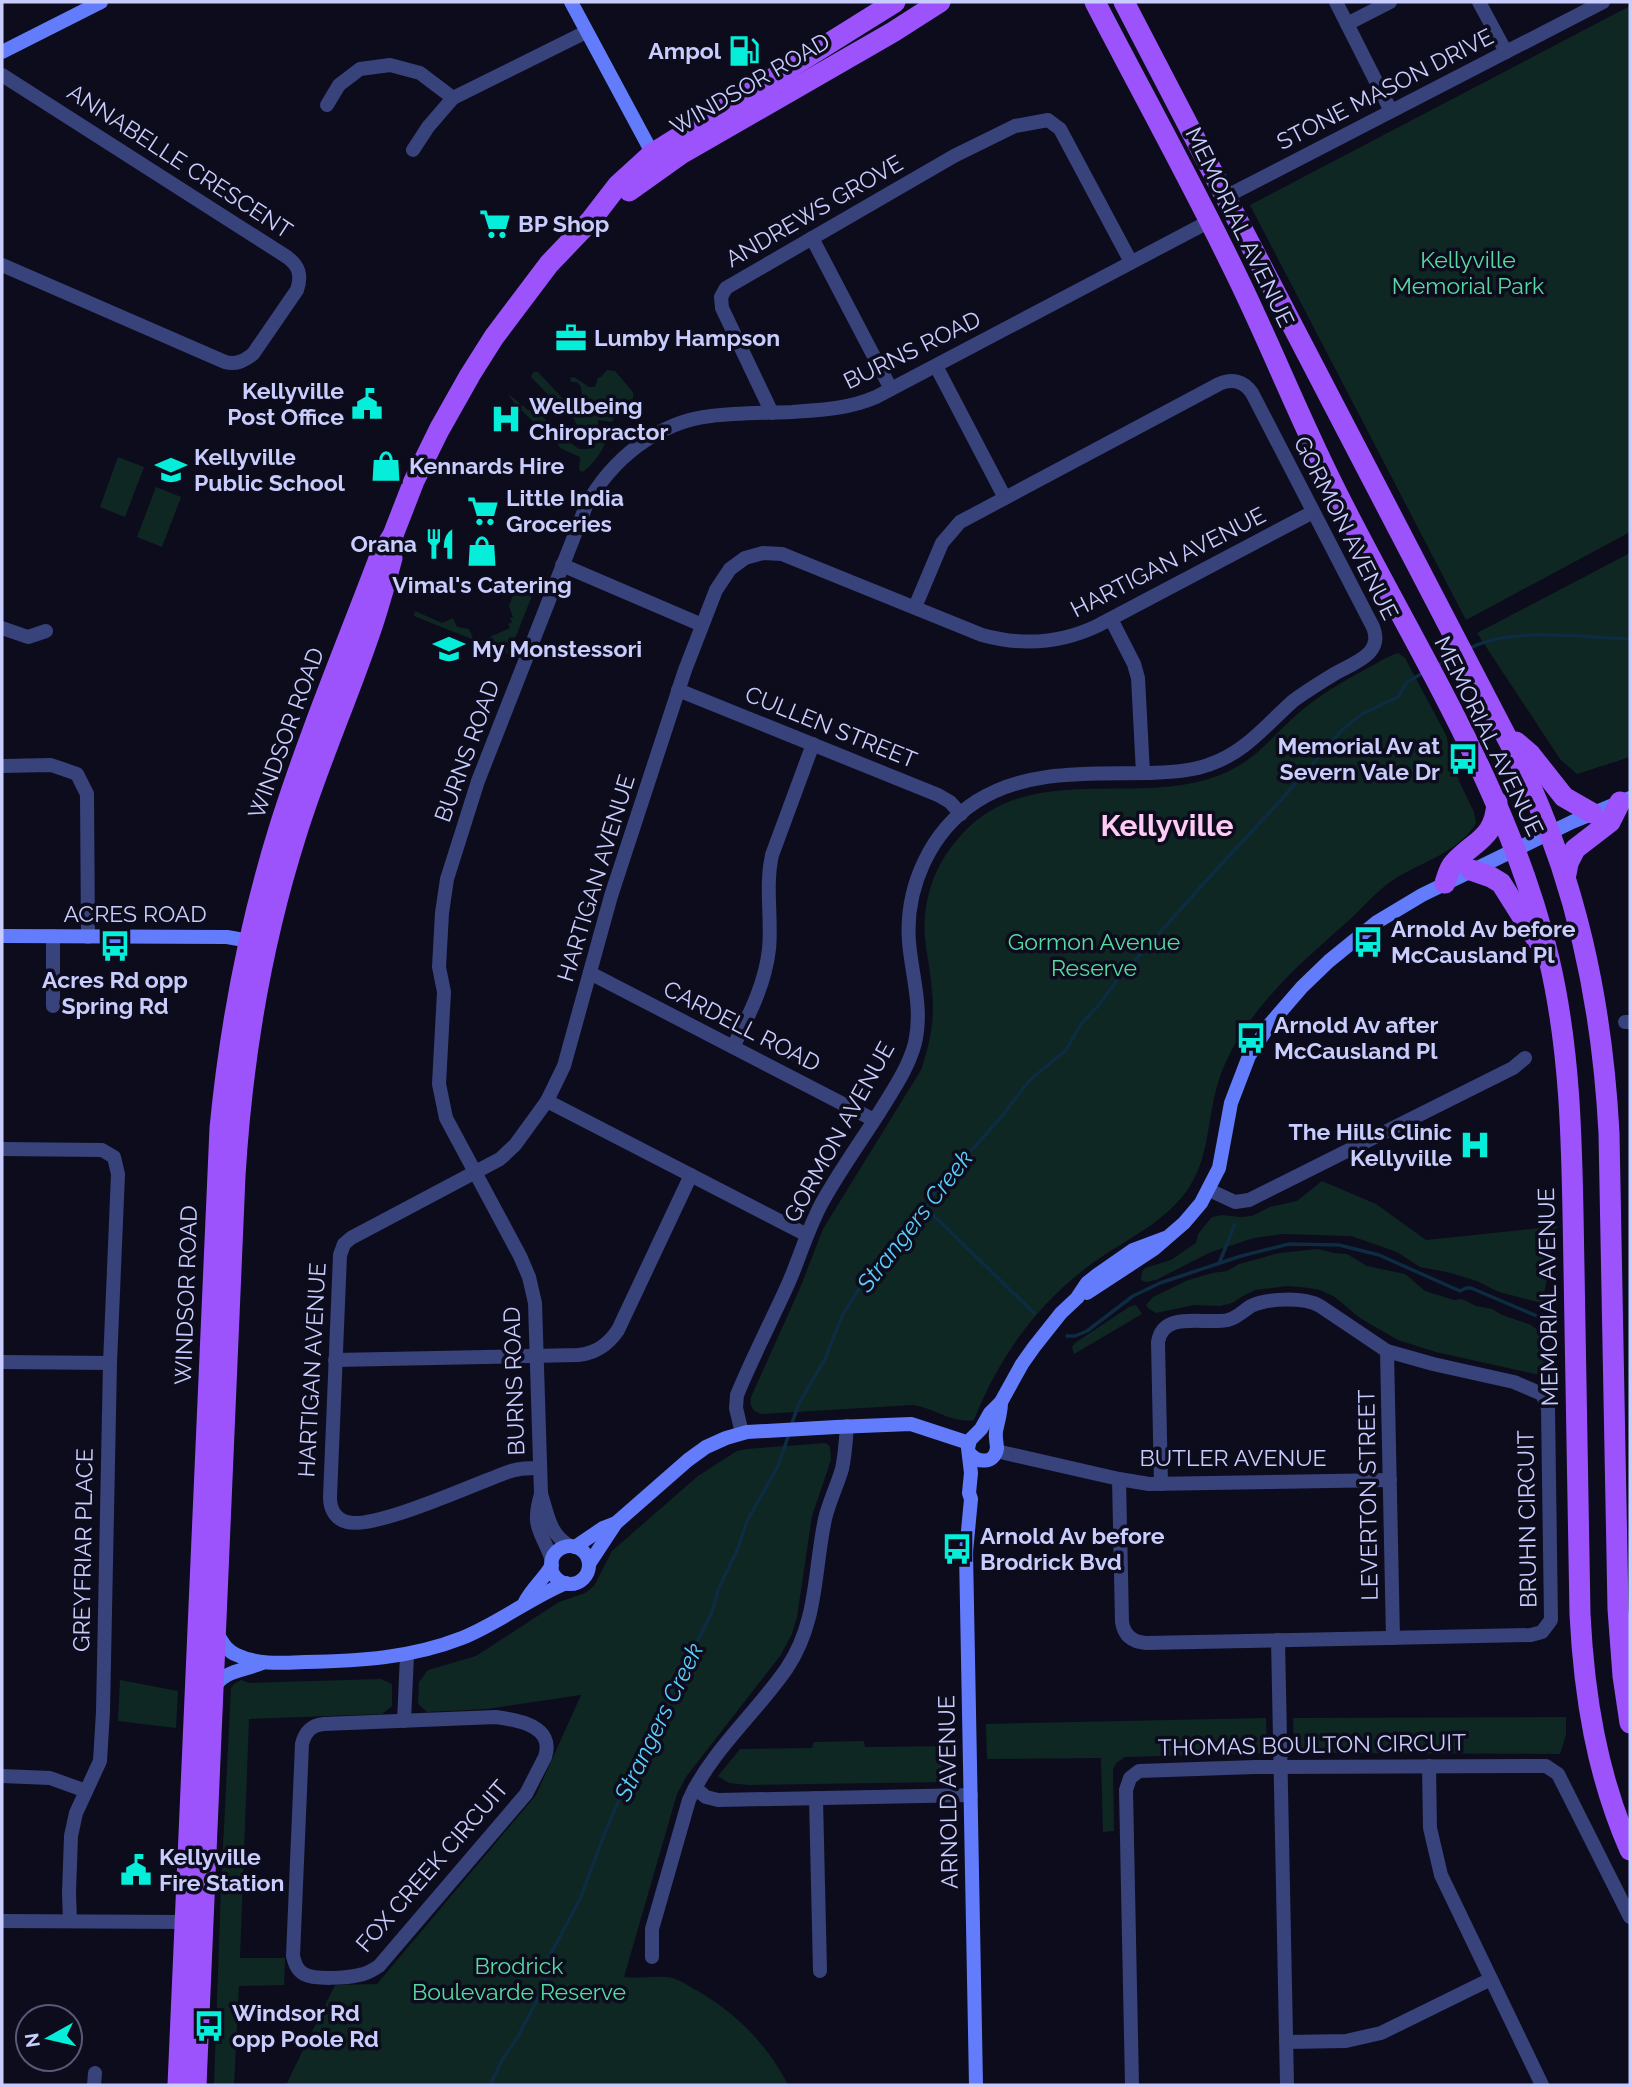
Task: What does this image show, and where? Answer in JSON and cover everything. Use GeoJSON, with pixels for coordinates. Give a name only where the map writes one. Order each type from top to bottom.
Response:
{"type":"FeatureCollection","features":[{"type":"Feature","properties":{"kind":"main road","name":"WINDSOR ROAD"},"geometry":{"type":"LineString","coordinates":[[178,2085],[218,1160],[229,1044],[258,942],[367,642],[392,559],[393,536],[428,451],[494,337],[535,282],[618,186],[895,2]]}},
{"type":"Feature","properties":{"kind":"main road","name":"WINDSOR ROAD"},"geometry":{"type":"LineString","coordinates":[[656,161],[712,135],[893,33],[940,2]]}},
{"type":"Feature","properties":{"kind":"main road"},"geometry":{"type":"LineString","coordinates":[[1085,2],[1098,9]]}},
{"type":"Feature","properties":{"kind":"main road","name":"MEMORIAL AVENUE"},"geometry":{"type":"LineString","coordinates":[[1124,2],[1506,735],[1537,799],[1566,874],[1597,1002],[1606,1082],[1610,1147],[1618,1609],[1622,1676],[1630,1723]]}},
{"type":"Feature","properties":{"kind":"main road","name":"MEMORIAL AVENUE"},"geometry":{"type":"LineString","coordinates":[[1098,9],[1210,221],[1253,308],[1311,442],[1497,802],[1530,892],[1548,956],[1562,1030],[1570,1109],[1583,1668],[1599,1757],[1615,1813],[1630,1850]]}},
{"type":"Feature","properties":{"kind":"main road"},"geometry":{"type":"LineString","coordinates":[[1506,735],[1530,754],[1564,797],[1592,813]]}},
{"type":"Feature","properties":{"kind":"main road"},"geometry":{"type":"LineString","coordinates":[[1566,874],[1575,849],[1610,822],[1625,800]]}},
{"type":"Feature","properties":{"kind":"main road"},"geometry":{"type":"LineString","coordinates":[[1445,883],[1452,864],[1492,827],[1497,802]]}},
{"type":"Feature","properties":{"kind":"main road"},"geometry":{"type":"LineString","coordinates":[[1471,870],[1501,883],[1548,956]]}},
{"type":"Feature","properties":{"kind":"main road","name":"WINDSOR ROAD"},"geometry":{"type":"LineString","coordinates":[[196,2085],[237,1146],[258,942]]}},
{"type":"Feature","properties":{"kind":"street"},"geometry":{"type":"LineString","coordinates":[[2,52],[101,2]]}},
{"type":"Feature","properties":{"kind":"street"},"geometry":{"type":"LineString","coordinates":[[571,2],[656,161]]}},
{"type":"Feature","properties":{"kind":"street"},"geometry":{"type":"LineString","coordinates":[[1336,2],[1391,111]]}},
{"type":"Feature","properties":{"kind":"street"},"geometry":{"type":"LineString","coordinates":[[1347,24],[1390,2]]}},
{"type":"Feature","properties":{"kind":"street"},"geometry":{"type":"LineString","coordinates":[[1479,2],[1506,52]]}},
{"type":"Feature","properties":{"kind":"street","name":"STONE MASON DRIVE"},"geometry":{"type":"LineString","coordinates":[[1225,197],[1506,52],[1586,6],[1603,2]]}},
{"type":"Feature","properties":{"kind":"street"},"geometry":{"type":"LineString","coordinates":[[413,150],[428,127],[453,98],[586,32]]}},
{"type":"Feature","properties":{"kind":"street"},"geometry":{"type":"LineString","coordinates":[[327,106],[340,85],[360,69],[390,65],[420,73],[453,98]]}},
{"type":"Feature","properties":{"kind":"street","name":"ANNABELLE CRESCENT"},"geometry":{"type":"LineString","coordinates":[[2,75],[287,257],[299,270],[300,280],[298,290],[253,354],[234,363],[225,362],[2,265]]}},
{"type":"Feature","properties":{"kind":"street","name":"ANDREWS GROVE"},"geometry":{"type":"LineString","coordinates":[[772,413],[722,308],[722,297],[730,285],[978,144],[1015,126],[1048,120],[1060,129],[1131,262]]}},
{"type":"Feature","properties":{"kind":"street","name":"BURNS ROAD"},"geometry":{"type":"LineString","coordinates":[[572,1546],[552,1531],[541,1494],[538,1356],[535,1303],[529,1277],[446,1118],[439,1084],[444,992],[439,967],[447,879],[478,781],[580,519],[593,494],[610,471],[634,448],[663,431],[710,416],[848,407],[876,397],[1210,221]]}},
{"type":"Feature","properties":{"kind":"street"},"geometry":{"type":"LineString","coordinates":[[812,238],[891,389]]}},
{"type":"Feature","properties":{"kind":"street"},"geometry":{"type":"LineString","coordinates":[[936,366],[1005,498]]}},
{"type":"Feature","properties":{"kind":"street","name":"GORMON AVENUE"},"geometry":{"type":"LineString","coordinates":[[745,1433],[736,1408],[737,1395],[807,1236],[825,1198],[906,1069],[916,1034],[918,999],[909,944],[911,904],[916,881],[938,839],[973,804],[1002,788],[1034,778],[1194,769],[1232,755],[1250,743],[1302,694],[1371,652],[1375,643],[1375,632],[1251,393],[1244,384],[1233,380],[1219,384],[968,517],[946,537],[915,607]]}},
{"type":"Feature","properties":{"kind":"street","name":"HARTIGAN AVENUE"},"geometry":{"type":"LineString","coordinates":[[540,1468],[511,1471],[392,1516],[356,1523],[344,1521],[334,1514],[330,1503],[340,1255],[344,1244],[351,1238],[500,1159],[511,1150],[547,1101],[564,1066],[611,896],[678,690],[724,575],[745,558],[763,553],[782,554],[982,635],[1028,643],[1044,642],[1071,637],[1111,619],[1313,512]]}},
{"type":"Feature","properties":{"kind":"street"},"geometry":{"type":"LineString","coordinates":[[562,565],[702,625]]}},
{"type":"Feature","properties":{"kind":"street"},"geometry":{"type":"LineString","coordinates":[[1111,619],[1134,664],[1138,678],[1143,773]]}},
{"type":"Feature","properties":{"kind":"street"},"geometry":{"type":"LineString","coordinates":[[2,628],[28,637],[46,631]]}},
{"type":"Feature","properties":{"kind":"street","name":"CULLEN STREET"},"geometry":{"type":"LineString","coordinates":[[678,690],[938,795],[950,802],[961,814]]}},
{"type":"Feature","properties":{"kind":"street"},"geometry":{"type":"LineString","coordinates":[[733,1047],[753,1008],[763,980],[769,948],[769,872],[772,855],[813,744]]}},
{"type":"Feature","properties":{"kind":"street"},"geometry":{"type":"LineString","coordinates":[[2,766],[51,765],[77,774],[87,794],[88,937]]}},
{"type":"Feature","properties":{"kind":"street","name":"ARNOLD AVENUE"},"geometry":{"type":"LineString","coordinates":[[976,2085],[966,1552],[971,1499],[968,1493],[971,1443],[990,1413],[1002,1402],[1034,1347],[1087,1283],[1119,1258],[1141,1246],[1165,1238],[1193,1214],[1209,1190],[1223,1156],[1231,1103],[1238,1078],[1249,1056],[1270,1024],[1315,974],[1361,934],[1402,906],[1515,848],[1625,800]]}},
{"type":"Feature","properties":{"kind":"street","name":"ACRES ROAD"},"geometry":{"type":"LineString","coordinates":[[2,936],[227,937],[258,942]]}},
{"type":"Feature","properties":{"kind":"street"},"geometry":{"type":"LineString","coordinates":[[53,936],[53,1006]]}},
{"type":"Feature","properties":{"kind":"street","name":"CARDELL ROAD"},"geometry":{"type":"LineString","coordinates":[[590,973],[874,1120]]}},
{"type":"Feature","properties":{"kind":"street"},"geometry":{"type":"LineString","coordinates":[[1209,1190],[1230,1201],[1250,1200],[1513,1068],[1525,1058]]}},
{"type":"Feature","properties":{"kind":"street"},"geometry":{"type":"LineString","coordinates":[[547,1101],[807,1236]]}},
{"type":"Feature","properties":{"kind":"street","name":"GREYFRIAR PLACE"},"geometry":{"type":"LineString","coordinates":[[2,1149],[102,1150],[114,1157],[118,1174],[110,1363],[100,1761],[76,1813],[71,1836],[70,1921]]}},
{"type":"Feature","properties":{"kind":"street"},"geometry":{"type":"LineString","coordinates":[[335,1360],[586,1354],[601,1348],[614,1337],[691,1175]]}},
{"type":"Feature","properties":{"kind":"street","name":"BRUHN CIRCUIT"},"geometry":{"type":"LineString","coordinates":[[1119,1479],[1122,1622],[1128,1636],[1136,1641],[1146,1643],[1531,1635],[1542,1632],[1549,1624],[1552,1611],[1548,1408],[1545,1398],[1534,1388],[1504,1379],[1387,1351],[1320,1306],[1305,1300],[1261,1303],[1223,1321],[1170,1323],[1160,1333],[1157,1342],[1160,1484]]}},
{"type":"Feature","properties":{"kind":"street","name":"LEVERTON STREET"},"geometry":{"type":"LineString","coordinates":[[1387,1351],[1393,1638]]}},
{"type":"Feature","properties":{"kind":"street"},"geometry":{"type":"LineString","coordinates":[[2,1362],[110,1363]]}},
{"type":"Feature","properties":{"kind":"street","name":"ARNOLD AVENUE"},"geometry":{"type":"LineString","coordinates":[[971,1499],[977,1493],[993,1451],[1002,1402]]}},
{"type":"Feature","properties":{"kind":"street"},"geometry":{"type":"LineString","coordinates":[[213,1692],[224,1676],[262,1663],[354,1661],[407,1655],[445,1644],[496,1621],[525,1602],[539,1598],[566,1583],[580,1581],[616,1523],[697,1453],[716,1442],[745,1433],[841,1426],[916,1425],[971,1443]]}},
{"type":"Feature","properties":{"kind":"street"},"geometry":{"type":"LineString","coordinates":[[652,1957],[652,1929],[689,1800],[706,1770],[787,1668],[802,1642],[813,1603],[825,1518],[842,1467],[841,1426]]}},
{"type":"Feature","properties":{"kind":"street"},"geometry":{"type":"LineString","coordinates":[[986,1433],[993,1451],[978,1461],[971,1443],[986,1433]]}},
{"type":"Feature","properties":{"kind":"street","name":"BUTLER AVENUE"},"geometry":{"type":"LineString","coordinates":[[993,1451],[1119,1479],[1160,1484],[1390,1480]]}},
{"type":"Feature","properties":{"kind":"street","name":"BURNS ROAD"},"geometry":{"type":"LineString","coordinates":[[541,1494],[536,1519],[552,1563]]}},
{"type":"Feature","properties":{"kind":"street"},"geometry":{"type":"LineString","coordinates":[[525,1602],[532,1589],[543,1579],[557,1552],[616,1523]]}},
{"type":"Feature","properties":{"kind":"street"},"geometry":{"type":"LineString","coordinates":[[572,1546],[586,1555],[589,1564]]}},
{"type":"Feature","properties":{"kind":"street"},"geometry":{"type":"LineString","coordinates":[[552,1563],[554,1574],[566,1583]]}},
{"type":"Feature","properties":{"kind":"street"},"geometry":{"type":"LineString","coordinates":[[215,1631],[233,1653],[262,1663]]}},
{"type":"Feature","properties":{"kind":"street"},"geometry":{"type":"LineString","coordinates":[[1278,1640],[1287,2085]]}},
{"type":"Feature","properties":{"kind":"street"},"geometry":{"type":"LineString","coordinates":[[404,1721],[407,1655]]}},
{"type":"Feature","properties":{"kind":"street","name":"FOX CREEK CIRCUIT"},"geometry":{"type":"LineString","coordinates":[[496,1717],[508,1719],[540,1731],[546,1740],[547,1751],[526,1794],[379,1965],[360,1975],[309,1976],[297,1967],[293,1956],[303,1739],[309,1729],[319,1724],[404,1721],[496,1717]]}},
{"type":"Feature","properties":{"kind":"street","name":"THOMAS BOULTON CIRCUIT"},"geometry":{"type":"LineString","coordinates":[[1132,2085],[1127,1784],[1134,1774],[1145,1769],[1542,1765],[1554,1769],[1562,1780],[1630,1917]]}},
{"type":"Feature","properties":{"kind":"street"},"geometry":{"type":"LineString","coordinates":[[1429,1766],[1430,1828],[1446,1888],[1542,2085]]}},
{"type":"Feature","properties":{"kind":"street"},"geometry":{"type":"LineString","coordinates":[[2,1776],[50,1778],[86,1791]]}},
{"type":"Feature","properties":{"kind":"street"},"geometry":{"type":"LineString","coordinates":[[695,1788],[706,1797],[718,1800],[971,1795]]}},
{"type":"Feature","properties":{"kind":"street"},"geometry":{"type":"LineString","coordinates":[[816,1798],[820,1970]]}},
{"type":"Feature","properties":{"kind":"street"},"geometry":{"type":"LineString","coordinates":[[2,1922],[185,1922]]}},
{"type":"Feature","properties":{"kind":"street"},"geometry":{"type":"LineString","coordinates":[[1286,2042],[1346,2040],[1381,2033],[1491,1979]]}},
{"type":"Feature","properties":{"kind":"green space","name":"Kellyville Memorial Park"},"geometry":{"type":"Polygon","coordinates":[[[1630,6],[1630,532],[1466,620],[1250,205],[1630,6]]]}},
{"type":"Feature","properties":{"kind":"green space"},"geometry":{"type":"Polygon","coordinates":[[[607,370],[615,371],[633,392],[633,400],[617,406],[612,422],[598,420],[598,427],[606,435],[605,444],[594,462],[582,472],[579,470],[580,457],[560,448],[554,437],[543,431],[507,393],[528,410],[543,416],[553,430],[579,449],[589,449],[595,441],[591,430],[576,424],[572,414],[564,411],[531,376],[538,372],[565,401],[583,411],[585,406],[592,407],[593,404],[582,396],[581,387],[577,382],[571,382],[570,378],[574,377],[589,387],[595,387],[598,378],[607,370]]]}},
{"type":"Feature","properties":{"kind":"green space"},"geometry":{"type":"Polygon","coordinates":[[[118,457],[144,467],[125,517],[100,507],[118,457]]]}},
{"type":"Feature","properties":{"kind":"green space"},"geometry":{"type":"Polygon","coordinates":[[[156,487],[181,497],[162,547],[137,537],[156,487]]]}},
{"type":"Feature","properties":{"kind":"green space"},"geometry":{"type":"Polygon","coordinates":[[[1630,553],[1630,757],[1577,774],[1560,759],[1477,633],[1630,553]]]}},
{"type":"Feature","properties":{"kind":"green space"},"geometry":{"type":"Polygon","coordinates":[[[518,582],[535,588],[509,654],[414,616],[415,611],[442,623],[453,618],[457,627],[469,629],[473,638],[481,641],[510,628],[508,624],[513,617],[509,606],[518,582]]]}},
{"type":"Feature","properties":{"kind":"green space","name":"Gormon Avenue Reserve"},"geometry":{"type":"Polygon","coordinates":[[[1398,653],[1405,658],[1446,735],[1459,781],[1474,812],[1476,823],[1458,844],[1396,878],[1380,890],[1288,976],[1255,1014],[1229,1055],[1223,1070],[1217,1086],[1203,1154],[1194,1180],[1186,1192],[1155,1222],[1074,1278],[1038,1313],[995,1374],[974,1420],[959,1420],[913,1405],[762,1414],[754,1410],[751,1397],[800,1288],[823,1229],[921,1070],[933,1012],[925,934],[926,911],[930,888],[937,871],[957,840],[990,811],[1020,798],[1052,791],[1154,788],[1188,784],[1232,770],[1251,758],[1318,698],[1398,653]]]}},
{"type":"Feature","properties":{"kind":"green space"},"geometry":{"type":"Polygon","coordinates":[[[1322,1181],[1376,1204],[1426,1240],[1559,1226],[1540,1240],[1547,1241],[1549,1245],[1542,1303],[1499,1292],[1477,1281],[1447,1272],[1420,1267],[1397,1252],[1351,1236],[1282,1234],[1254,1238],[1211,1252],[1156,1280],[1141,1280],[1145,1268],[1171,1260],[1196,1243],[1198,1234],[1212,1217],[1252,1216],[1270,1207],[1297,1201],[1322,1181]]]}},
{"type":"Feature","properties":{"kind":"green space"},"geometry":{"type":"Polygon","coordinates":[[[1318,1249],[1347,1254],[1367,1266],[1405,1274],[1425,1291],[1454,1300],[1462,1299],[1531,1325],[1540,1332],[1551,1367],[1545,1374],[1540,1375],[1436,1352],[1398,1340],[1360,1318],[1335,1297],[1309,1288],[1288,1286],[1255,1290],[1232,1303],[1220,1306],[1194,1305],[1156,1313],[1146,1305],[1153,1297],[1186,1281],[1227,1271],[1239,1264],[1279,1253],[1318,1249]]]}},
{"type":"Feature","properties":{"kind":"green space"},"geometry":{"type":"Polygon","coordinates":[[[1136,1305],[1142,1314],[1074,1354],[1072,1347],[1075,1343],[1136,1305]]]}},
{"type":"Feature","properties":{"kind":"green space","name":"Brodrick Boulevarde Reserve"},"geometry":{"type":"Polygon","coordinates":[[[826,1443],[830,1447],[831,1459],[812,1516],[792,1634],[780,1656],[686,1777],[677,1794],[624,1977],[672,1978],[724,2008],[771,2056],[788,2085],[286,2085],[335,1985],[377,1984],[536,1795],[581,1695],[487,1709],[427,1712],[418,1704],[419,1682],[428,1670],[476,1656],[559,1602],[585,1593],[594,1586],[612,1551],[698,1476],[737,1451],[826,1443]]]}},
{"type":"Feature","properties":{"kind":"green space"},"geometry":{"type":"Polygon","coordinates":[[[381,1679],[392,1684],[392,1706],[382,1714],[249,1719],[240,1958],[285,1958],[284,1985],[239,1986],[234,2085],[214,2085],[231,1688],[241,1680],[249,1683],[381,1679]]]}},
{"type":"Feature","properties":{"kind":"green space"},"geometry":{"type":"Polygon","coordinates":[[[120,1680],[178,1691],[176,1728],[118,1721],[120,1680]]]}},
{"type":"Feature","properties":{"kind":"green space"},"geometry":{"type":"Polygon","coordinates":[[[1566,1717],[1566,1735],[1560,1754],[1317,1753],[1297,1751],[1294,1746],[1293,1718],[1566,1717]]]}},
{"type":"Feature","properties":{"kind":"green space"},"geometry":{"type":"Polygon","coordinates":[[[1266,1718],[1267,1749],[1262,1753],[1125,1757],[1116,1763],[1113,1770],[1114,1831],[1103,1832],[1101,1758],[987,1759],[986,1724],[1266,1718]]]}},
{"type":"Feature","properties":{"kind":"green space"},"geometry":{"type":"Polygon","coordinates":[[[864,1741],[865,1747],[954,1746],[954,1777],[947,1782],[749,1785],[729,1783],[718,1776],[740,1749],[812,1748],[814,1742],[864,1741]]]}},
{"type":"Feature","properties":{"kind":"waterway","name":"Strangers Creek"},"geometry":{"type":"LineString","coordinates":[[1470,648],[1506,637],[1527,635],[1630,639]]}},
{"type":"Feature","properties":{"kind":"waterway","name":"Strangers Creek"},"geometry":{"type":"LineString","coordinates":[[1436,666],[1457,655]]}},
{"type":"Feature","properties":{"kind":"waterway","name":"Strangers Creek"},"geometry":{"type":"LineString","coordinates":[[791,1426],[799,1403],[825,1359],[842,1316],[864,1281],[899,1237],[911,1227],[938,1188],[1002,1116],[1029,1081],[1066,1050],[1081,1024],[1119,978],[1343,729],[1362,714],[1398,697],[1407,682],[1423,673]]}},
{"type":"Feature","properties":{"kind":"waterway"},"geometry":{"type":"LineString","coordinates":[[925,1207],[1034,1313]]}},
{"type":"Feature","properties":{"kind":"waterway"},"geometry":{"type":"LineString","coordinates":[[1220,1261],[1235,1224]]}},
{"type":"Feature","properties":{"kind":"waterway"},"geometry":{"type":"LineString","coordinates":[[1067,1336],[1087,1331],[1133,1296],[1160,1283],[1241,1256],[1289,1244],[1339,1245],[1379,1255],[1460,1291],[1471,1288],[1551,1322]]}},
{"type":"Feature","properties":{"kind":"waterway","name":"Strangers Creek"},"geometry":{"type":"LineString","coordinates":[[490,2085],[544,1987],[548,1959],[580,1899],[606,1830],[642,1748],[667,1702],[686,1657],[712,1612],[718,1590],[738,1548],[747,1521],[778,1466],[789,1434]]}},
{"type":"Feature","properties":{"kind":"place","name":"Ampol"},"geometry":{"type":"Point","coordinates":[744,51]}},
{"type":"Feature","properties":{"kind":"place","name":"BP Shop"},"geometry":{"type":"Point","coordinates":[495,224]}},
{"type":"Feature","properties":{"kind":"place","name":"Lumby Hampson"},"geometry":{"type":"Point","coordinates":[571,338]}},
{"type":"Feature","properties":{"kind":"place","name":"Kellyville Post Office"},"geometry":{"type":"Point","coordinates":[367,404]}},
{"type":"Feature","properties":{"kind":"place","name":"Wellbeing Chiropractor"},"geometry":{"type":"Point","coordinates":[506,419]}},
{"type":"Feature","properties":{"kind":"place","name":"Kennards Hire"},"geometry":{"type":"Point","coordinates":[386,466]}},
{"type":"Feature","properties":{"kind":"place","name":"Kellyville Public School"},"geometry":{"type":"Point","coordinates":[171,470]}},
{"type":"Feature","properties":{"kind":"place","name":"Little India Groceries"},"geometry":{"type":"Point","coordinates":[483,511]}},
{"type":"Feature","properties":{"kind":"place","name":"Orana"},"geometry":{"type":"Point","coordinates":[440,544]}},
{"type":"Feature","properties":{"kind":"place","name":"Vimal's Catering"},"geometry":{"type":"Point","coordinates":[482,551]}},
{"type":"Feature","properties":{"kind":"place","name":"My Monstessori"},"geometry":{"type":"Point","coordinates":[449,649]}},
{"type":"Feature","properties":{"kind":"place","name":"Memorial Av at Severn Vale Dr"},"geometry":{"type":"Point","coordinates":[1463,759]}},
{"type":"Feature","properties":{"kind":"place","name":"Arnold Av before McCausland Pl"},"geometry":{"type":"Point","coordinates":[1368,942]}},
{"type":"Feature","properties":{"kind":"place","name":"Acres Rd opp Spring Rd"},"geometry":{"type":"Point","coordinates":[115,946]}},
{"type":"Feature","properties":{"kind":"place","name":"Arnold Av after McCausland Pl"},"geometry":{"type":"Point","coordinates":[1251,1038]}},
{"type":"Feature","properties":{"kind":"place","name":"The Hills Clinic Kellyville"},"geometry":{"type":"Point","coordinates":[1475,1145]}},
{"type":"Feature","properties":{"kind":"place","name":"Arnold Av before Brodrick Bvd"},"geometry":{"type":"Point","coordinates":[957,1549]}},
{"type":"Feature","properties":{"kind":"place","name":"Kellyville Fire Station"},"geometry":{"type":"Point","coordinates":[136,1870]}},
{"type":"Feature","properties":{"kind":"place","name":"Windsor Rd opp Poole Rd"},"geometry":{"type":"Point","coordinates":[209,2026]}},
{"type":"Feature","properties":{"kind":"district","name":"Kellyville"},"geometry":{"type":"Point","coordinates":[1167,826]}}]}
